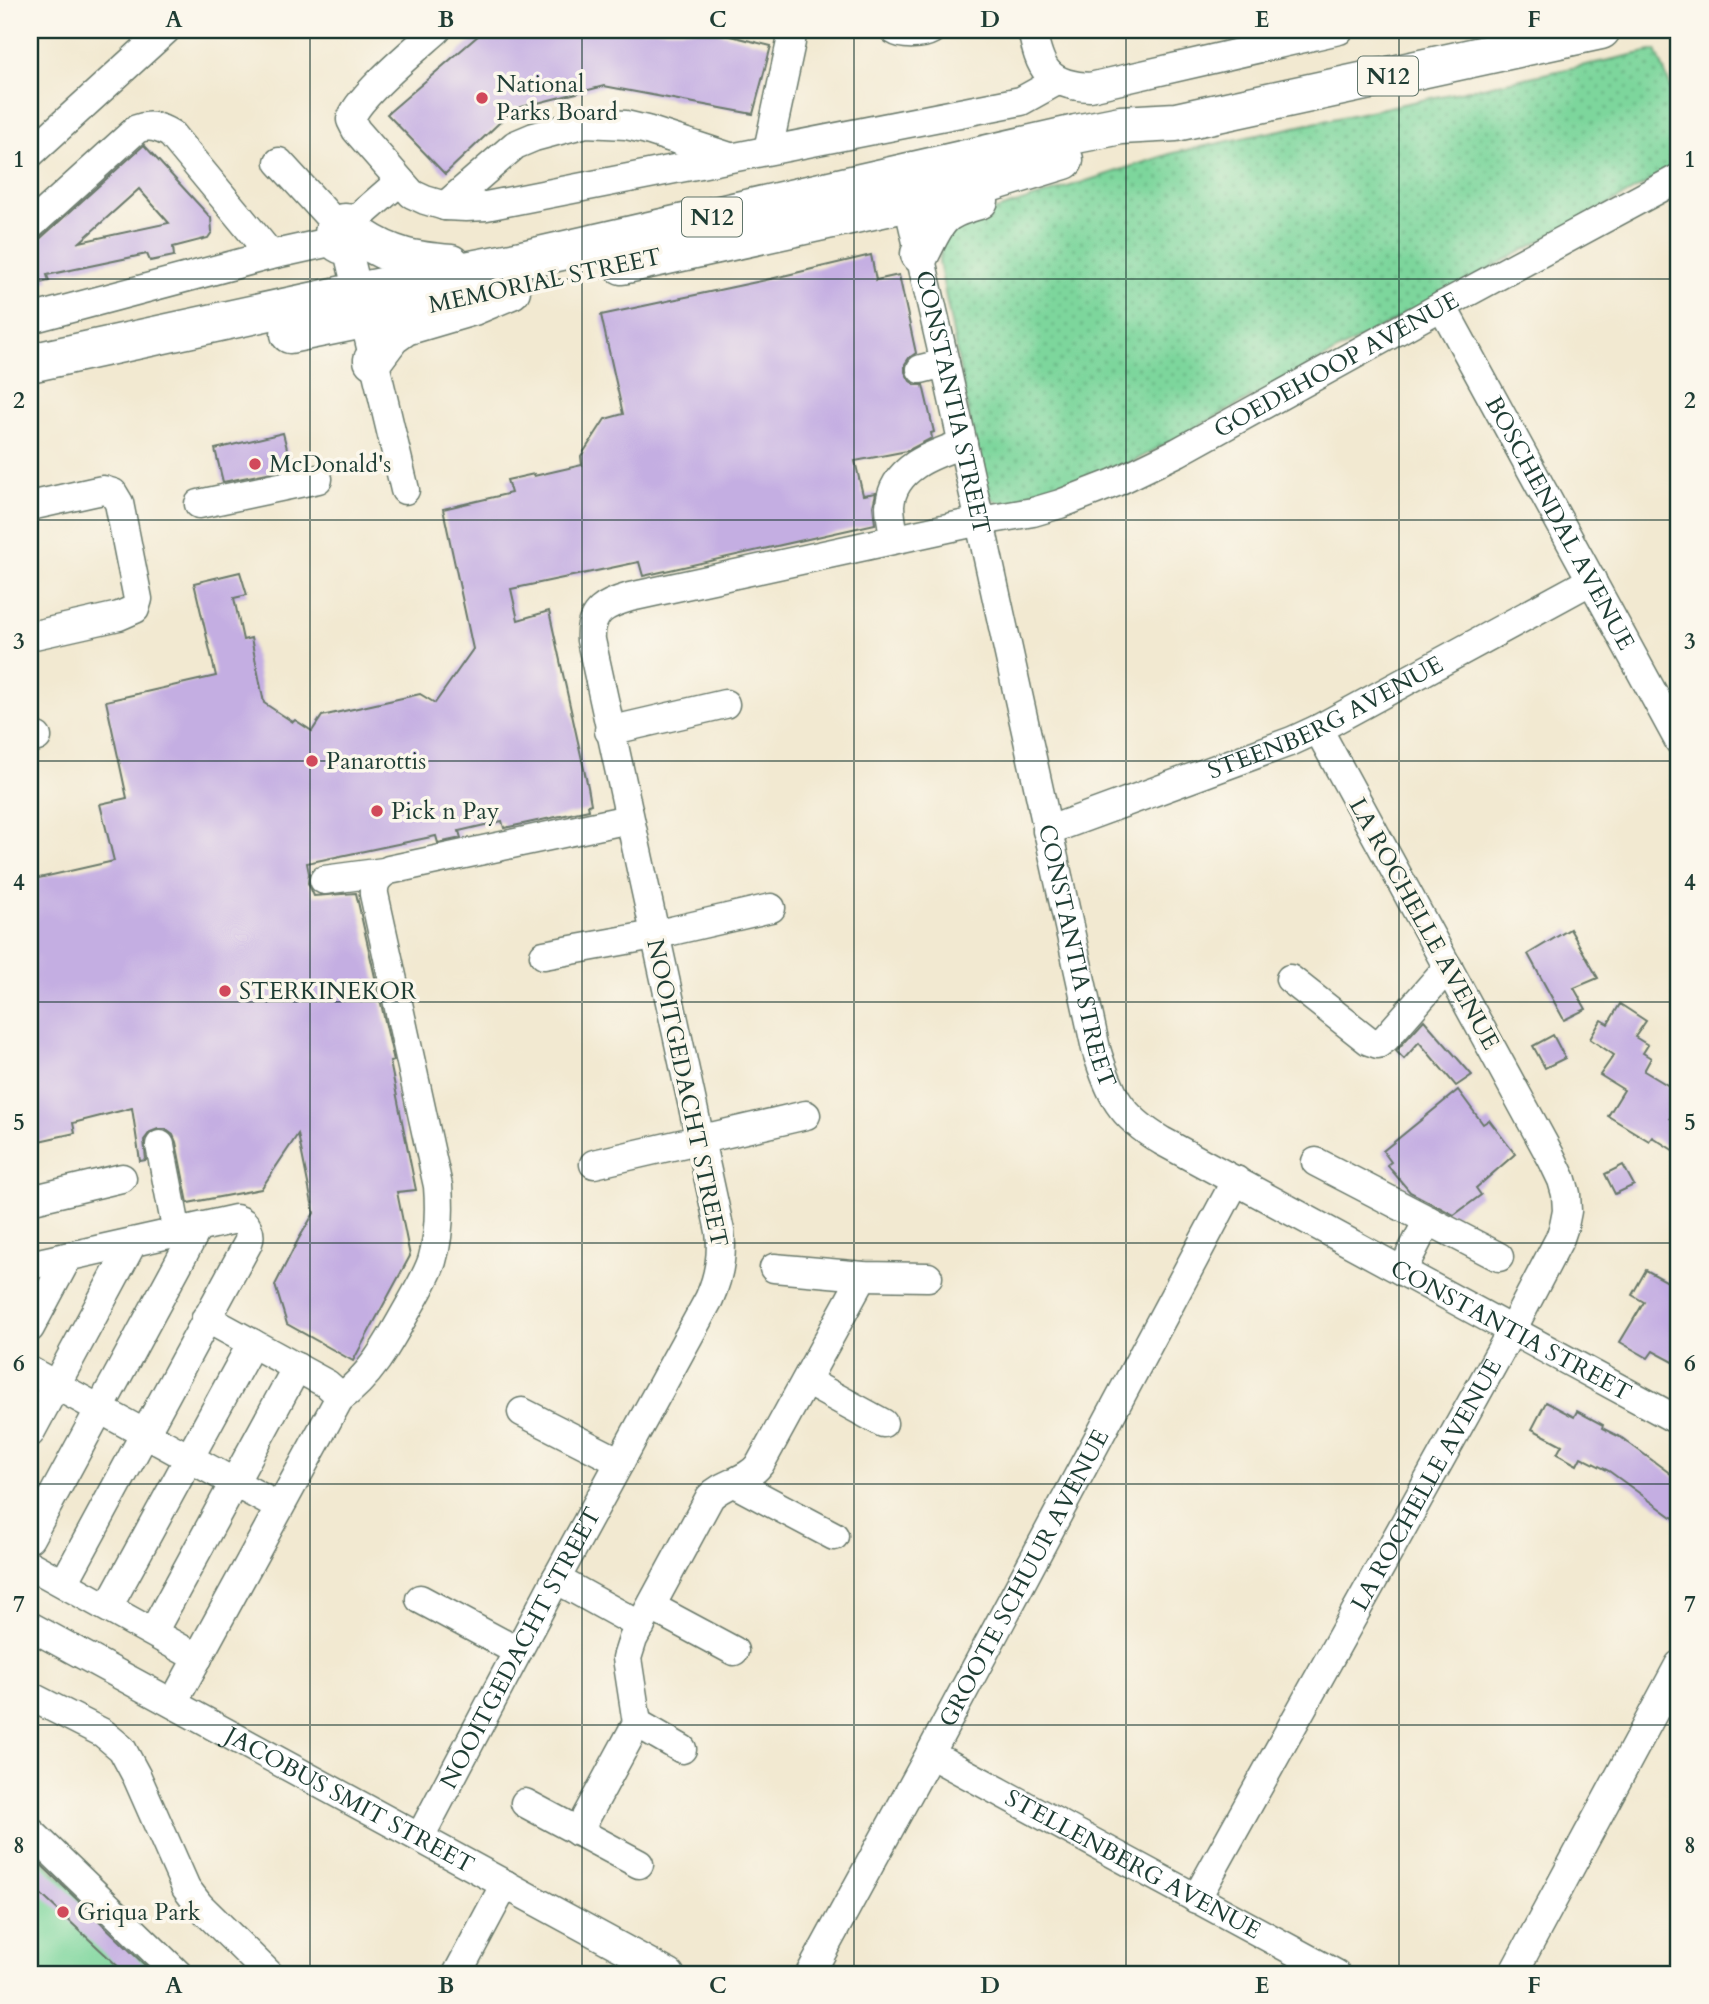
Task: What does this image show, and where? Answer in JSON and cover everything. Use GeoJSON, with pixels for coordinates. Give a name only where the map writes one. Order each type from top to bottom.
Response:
{"type":"FeatureCollection","features":[{"type":"Feature","properties":{"kind":"highway","name":"MEMORIAL STREET"},"geometry":{"type":"LineString","coordinates":[[30,363],[500,279],[905,189],[1121,125],[1176,122],[1601,30]]}},
{"type":"Feature","properties":{"kind":"highway","name":"MEMORIAL STREET"},"geometry":{"type":"LineString","coordinates":[[905,189],[998,181],[1147,135],[1176,122]]}},
{"type":"Feature","properties":{"kind":"highway"},"geometry":{"type":"LineString","coordinates":[[920,254],[932,230],[946,212],[960,205],[1078,167],[1103,149]]}},
{"type":"Feature","properties":{"kind":"highway"},"geometry":{"type":"LineString","coordinates":[[345,234],[403,258],[500,279],[483,303],[405,326],[391,336],[373,360]]}},
{"type":"Feature","properties":{"kind":"highway","name":"MEMORIAL STREET"},"geometry":{"type":"LineString","coordinates":[[30,382],[150,364],[360,305]]}},
{"type":"Feature","properties":{"kind":"street"},"geometry":{"type":"LineString","coordinates":[[34,140],[166,30]]}},
{"type":"Feature","properties":{"kind":"street"},"geometry":{"type":"LineString","coordinates":[[437,30],[365,97],[357,106],[351,120],[356,130],[407,189],[418,197],[445,205],[466,207],[486,206],[1021,101],[1057,81]]}},
{"type":"Feature","properties":{"kind":"street"},"geometry":{"type":"LineString","coordinates":[[768,150],[791,42],[788,30]]}},
{"type":"Feature","properties":{"kind":"street"},"geometry":{"type":"LineString","coordinates":[[894,30],[901,34],[925,33],[931,30]]}},
{"type":"Feature","properties":{"kind":"street"},"geometry":{"type":"LineString","coordinates":[[1032,30],[1041,63],[1057,81],[1076,86],[1099,85],[1339,30]]}},
{"type":"Feature","properties":{"kind":"street"},"geometry":{"type":"LineString","coordinates":[[445,205],[515,145],[586,123],[626,125],[647,130],[732,158]]}},
{"type":"Feature","properties":{"kind":"street"},"geometry":{"type":"LineString","coordinates":[[30,226],[136,129],[155,127],[171,134],[271,255]]}},
{"type":"Feature","properties":{"kind":"street"},"geometry":{"type":"LineString","coordinates":[[279,162],[345,234],[405,491]]}},
{"type":"Feature","properties":{"kind":"street","name":"GOEDEHOOP AVENUE"},"geometry":{"type":"LineString","coordinates":[[895,539],[1033,512],[1114,483],[1178,452],[1679,178]]}},
{"type":"Feature","properties":{"kind":"street"},"geometry":{"type":"LineString","coordinates":[[30,319],[345,234],[400,181]]}},
{"type":"Feature","properties":{"kind":"street","name":"CONSTANTIA STREET"},"geometry":{"type":"LineString","coordinates":[[905,189],[920,254],[933,366],[963,444],[1096,1049],[1112,1095],[1122,1110],[1147,1132],[1679,1421]]}},
{"type":"Feature","properties":{"kind":"street","name":"BOSCHENDAL AVENUE"},"geometry":{"type":"LineString","coordinates":[[1442,306],[1679,741]]}},
{"type":"Feature","properties":{"kind":"street"},"geometry":{"type":"LineString","coordinates":[[895,539],[890,503],[901,478],[925,458],[963,444]]}},
{"type":"Feature","properties":{"kind":"street"},"geometry":{"type":"LineString","coordinates":[[198,504],[318,479]]}},
{"type":"Feature","properties":{"kind":"street"},"geometry":{"type":"LineString","coordinates":[[30,506],[103,490],[113,493],[119,503],[138,599],[135,609],[119,617],[30,636]]}},
{"type":"Feature","properties":{"kind":"street","name":"NOOITGEDACHT STREET"},"geometry":{"type":"LineString","coordinates":[[420,1837],[517,1651],[709,1299],[718,1277],[722,1245],[609,731],[590,631],[600,610],[615,601],[895,539]]}},
{"type":"Feature","properties":{"kind":"street","name":"STEENBERG AVENUE"},"geometry":{"type":"LineString","coordinates":[[1047,831],[1269,750],[1318,729],[1592,580]]}},
{"type":"Feature","properties":{"kind":"street"},"geometry":{"type":"LineString","coordinates":[[609,731],[724,704]]}},
{"type":"Feature","properties":{"kind":"street","name":"LA ROCHELLE AVENUE"},"geometry":{"type":"LineString","coordinates":[[1196,1899],[1512,1330],[1560,1238],[1567,1211],[1562,1180],[1552,1159],[1318,729]]}},
{"type":"Feature","properties":{"kind":"street"},"geometry":{"type":"LineString","coordinates":[[324,880],[384,872],[629,819]]}},
{"type":"Feature","properties":{"kind":"street"},"geometry":{"type":"LineString","coordinates":[[173,1703],[339,1399],[361,1381],[381,1356],[429,1269],[434,1252],[439,1217],[435,1174],[373,888],[384,872]]}},
{"type":"Feature","properties":{"kind":"street"},"geometry":{"type":"LineString","coordinates":[[544,955],[771,908]]}},
{"type":"Feature","properties":{"kind":"street"},"geometry":{"type":"LineString","coordinates":[[1290,979],[1369,1041],[1378,1044],[1448,967]]}},
{"type":"Feature","properties":{"kind":"street"},"geometry":{"type":"LineString","coordinates":[[594,1164],[806,1115]]}},
{"type":"Feature","properties":{"kind":"street"},"geometry":{"type":"LineString","coordinates":[[30,1538],[100,1409],[187,1231],[160,1144]]}},
{"type":"Feature","properties":{"kind":"street"},"geometry":{"type":"LineString","coordinates":[[1316,1162],[1499,1257]]}},
{"type":"Feature","properties":{"kind":"street"},"geometry":{"type":"LineString","coordinates":[[30,1200],[122,1178]]}},
{"type":"Feature","properties":{"kind":"street","name":"GROOTE SCHUUR AVENUE"},"geometry":{"type":"LineString","coordinates":[[810,1974],[1236,1181]]}},
{"type":"Feature","properties":{"kind":"street"},"geometry":{"type":"LineString","coordinates":[[30,1265],[236,1220],[245,1224],[250,1233],[248,1243],[64,1583]]}},
{"type":"Feature","properties":{"kind":"street"},"geometry":{"type":"LineString","coordinates":[[1402,1270],[1428,1220]]}},
{"type":"Feature","properties":{"kind":"street"},"geometry":{"type":"LineString","coordinates":[[30,1433],[133,1242]]}},
{"type":"Feature","properties":{"kind":"street"},"geometry":{"type":"LineString","coordinates":[[30,1328],[68,1256]]}},
{"type":"Feature","properties":{"kind":"street"},"geometry":{"type":"LineString","coordinates":[[774,1268],[863,1276],[928,1277]]}},
{"type":"Feature","properties":{"kind":"street"},"geometry":{"type":"LineString","coordinates":[[578,1832],[637,1723],[627,1658],[631,1644],[710,1497],[719,1488],[753,1472],[760,1464],[863,1276]]}},
{"type":"Feature","properties":{"kind":"street"},"geometry":{"type":"LineString","coordinates":[[206,1318],[331,1386],[339,1399]]}},
{"type":"Feature","properties":{"kind":"street"},"geometry":{"type":"LineString","coordinates":[[108,1607],[252,1343]]}},
{"type":"Feature","properties":{"kind":"street"},"geometry":{"type":"LineString","coordinates":[[153,1632],[297,1367]]}},
{"type":"Feature","properties":{"kind":"street"},"geometry":{"type":"LineString","coordinates":[[30,1371],[279,1507]]}},
{"type":"Feature","properties":{"kind":"street"},"geometry":{"type":"LineString","coordinates":[[806,1381],[883,1423]]}},
{"type":"Feature","properties":{"kind":"street"},"geometry":{"type":"LineString","coordinates":[[522,1412],[620,1462]]}},
{"type":"Feature","properties":{"kind":"street"},"geometry":{"type":"LineString","coordinates":[[734,1483],[834,1536]]}},
{"type":"Feature","properties":{"kind":"street"},"geometry":{"type":"LineString","coordinates":[[30,1565],[198,1658]]}},
{"type":"Feature","properties":{"kind":"street"},"geometry":{"type":"LineString","coordinates":[[556,1579],[734,1651]]}},
{"type":"Feature","properties":{"kind":"street"},"geometry":{"type":"LineString","coordinates":[[420,1599],[517,1651]]}},
{"type":"Feature","properties":{"kind":"street","name":"JACOBUS SMIT STREET"},"geometry":{"type":"LineString","coordinates":[[30,1626],[670,1974]]}},
{"type":"Feature","properties":{"kind":"street"},"geometry":{"type":"LineString","coordinates":[[1513,1974],[1679,1665]]}},
{"type":"Feature","properties":{"kind":"street"},"geometry":{"type":"LineString","coordinates":[[30,1696],[103,1733],[122,1749],[186,1888],[199,1905],[269,1974]]}},
{"type":"Feature","properties":{"kind":"street"},"geometry":{"type":"LineString","coordinates":[[637,1723],[682,1749]]}},
{"type":"Feature","properties":{"kind":"street","name":"STELLENBERG AVENUE"},"geometry":{"type":"LineString","coordinates":[[930,1754],[1336,1974]]}},
{"type":"Feature","properties":{"kind":"street"},"geometry":{"type":"LineString","coordinates":[[525,1803],[639,1864]]}},
{"type":"Feature","properties":{"kind":"street"},"geometry":{"type":"LineString","coordinates":[[30,1831],[178,1974]]}},
{"type":"Feature","properties":{"kind":"street"},"geometry":{"type":"LineString","coordinates":[[457,1974],[505,1884]]}},
{"type":"Feature","properties":{"kind":"green space"},"geometry":{"type":"Polygon","coordinates":[[[1656,50],[1679,108],[1679,166],[1099,480],[1011,507],[993,500],[982,482],[939,262],[942,244],[948,231],[987,213],[1173,153],[1656,50]]]}},
{"type":"Feature","properties":{"kind":"green space","name":"Griqua Park"},"geometry":{"type":"Polygon","coordinates":[[[30,1849],[163,1974],[30,1974],[30,1849]]]}},
{"type":"Feature","properties":{"kind":"building","name":"National Parks Board"},"geometry":{"type":"Polygon","coordinates":[[[502,30],[707,30],[771,46],[753,114],[604,86],[514,109],[445,174],[387,114],[479,35],[502,30]]]}},
{"type":"Feature","properties":{"kind":"building"},"geometry":{"type":"Polygon","coordinates":[[[144,145],[211,218],[212,232],[208,238],[173,247],[174,256],[150,261],[147,254],[47,275],[49,281],[30,285],[30,243],[41,238],[144,145]],[[139,189],[80,242],[169,223],[139,189]]]}},
{"type":"Feature","properties":{"kind":"building"},"geometry":{"type":"Polygon","coordinates":[[[871,255],[876,280],[899,275],[916,353],[905,364],[905,372],[910,381],[923,385],[934,432],[931,433],[932,438],[907,451],[855,461],[863,495],[876,493],[873,506],[875,524],[643,576],[639,562],[511,589],[518,620],[549,611],[588,787],[591,804],[588,805],[589,810],[504,828],[502,821],[459,831],[461,838],[438,843],[436,836],[307,863],[308,883],[314,896],[356,893],[394,1061],[390,1062],[416,1190],[397,1192],[410,1256],[353,1361],[287,1324],[275,1285],[314,1213],[298,1134],[261,1189],[188,1203],[173,1135],[165,1129],[150,1132],[144,1140],[146,1160],[140,1161],[132,1108],[73,1123],[75,1133],[30,1143],[30,880],[114,861],[100,804],[127,798],[106,701],[216,676],[194,583],[240,572],[247,595],[234,598],[243,640],[251,638],[264,703],[293,722],[295,720],[312,731],[322,716],[420,694],[435,703],[473,649],[443,509],[511,493],[507,480],[582,465],[581,456],[605,419],[623,414],[601,315],[871,255]]]}},
{"type":"Feature","properties":{"kind":"building","name":"McDonald's"},"geometry":{"type":"Polygon","coordinates":[[[283,433],[292,468],[223,482],[215,449],[283,433]]]}},
{"type":"Feature","properties":{"kind":"building"},"geometry":{"type":"Polygon","coordinates":[[[1570,929],[1598,978],[1574,988],[1586,1009],[1564,1020],[1528,954],[1570,929]]]}},
{"type":"Feature","properties":{"kind":"building"},"geometry":{"type":"Polygon","coordinates":[[[1620,1004],[1646,1021],[1635,1037],[1648,1045],[1643,1053],[1651,1058],[1644,1071],[1679,1092],[1679,1102],[1670,1118],[1679,1124],[1679,1154],[1652,1137],[1649,1141],[1608,1116],[1624,1090],[1600,1075],[1614,1055],[1590,1039],[1601,1020],[1608,1024],[1620,1004]]]}},
{"type":"Feature","properties":{"kind":"building"},"geometry":{"type":"Polygon","coordinates":[[[1424,1020],[1472,1075],[1456,1086],[1419,1042],[1404,1059],[1396,1051],[1424,1020]]]}},
{"type":"Feature","properties":{"kind":"building"},"geometry":{"type":"Polygon","coordinates":[[[1553,1035],[1565,1058],[1545,1068],[1533,1046],[1553,1035]]]}},
{"type":"Feature","properties":{"kind":"building"},"geometry":{"type":"Polygon","coordinates":[[[1458,1090],[1483,1124],[1489,1120],[1515,1154],[1476,1188],[1481,1195],[1454,1215],[1410,1192],[1387,1165],[1391,1162],[1383,1151],[1458,1090]]]}},
{"type":"Feature","properties":{"kind":"building"},"geometry":{"type":"Polygon","coordinates":[[[1623,1165],[1634,1185],[1615,1194],[1605,1174],[1623,1165]]]}},
{"type":"Feature","properties":{"kind":"building"},"geometry":{"type":"Polygon","coordinates":[[[1646,1270],[1679,1288],[1679,1365],[1653,1351],[1648,1358],[1620,1342],[1644,1302],[1632,1295],[1646,1270]]]}},
{"type":"Feature","properties":{"kind":"building"},"geometry":{"type":"Polygon","coordinates":[[[1546,1402],[1574,1417],[1577,1411],[1603,1425],[1602,1428],[1622,1438],[1679,1480],[1679,1522],[1609,1471],[1581,1457],[1577,1465],[1557,1454],[1562,1445],[1532,1429],[1546,1402]]]}},
{"type":"Feature","properties":{"kind":"building"},"geometry":{"type":"Polygon","coordinates":[[[30,1854],[154,1974],[126,1974],[30,1884],[30,1854]]]}},
{"type":"Feature","properties":{"kind":"place","name":"National Parks Board"},"geometry":{"type":"Point","coordinates":[482,98]}},
{"type":"Feature","properties":{"kind":"place","name":"McDonald's"},"geometry":{"type":"Point","coordinates":[255,464]}},
{"type":"Feature","properties":{"kind":"place","name":"Panarottis"},"geometry":{"type":"Point","coordinates":[312,761]}},
{"type":"Feature","properties":{"kind":"place","name":"Pick n Pay"},"geometry":{"type":"Point","coordinates":[377,811]}},
{"type":"Feature","properties":{"kind":"place","name":"STERKINEKOR"},"geometry":{"type":"Point","coordinates":[225,991]}},
{"type":"Feature","properties":{"kind":"place","name":"Griqua Park"},"geometry":{"type":"Point","coordinates":[63,1912]}}]}
